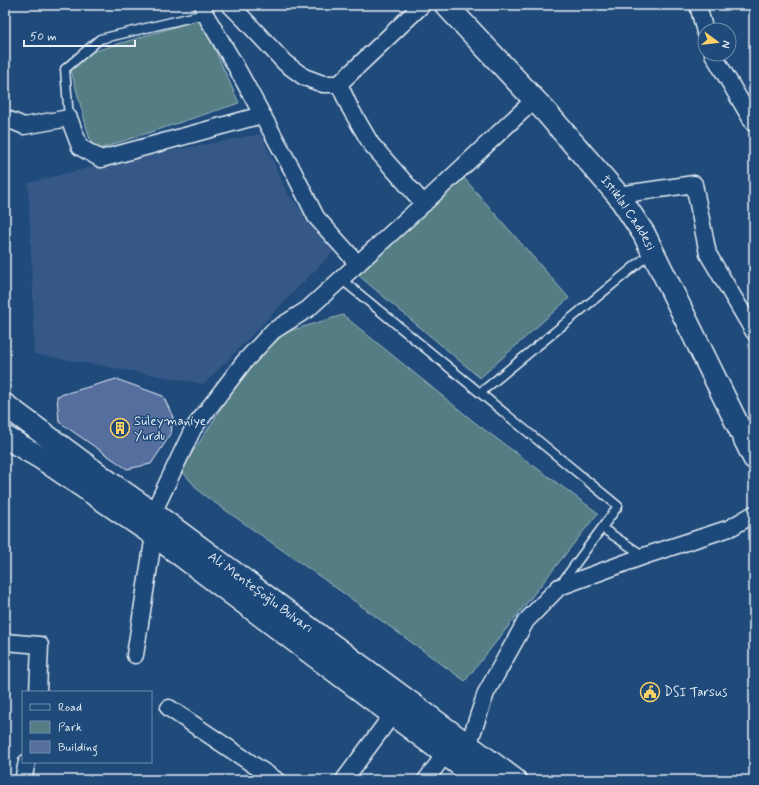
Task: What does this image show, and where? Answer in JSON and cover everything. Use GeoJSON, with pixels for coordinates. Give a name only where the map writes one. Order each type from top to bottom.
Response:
{"type":"FeatureCollection","features":[{"type":"Feature","properties":{"kind":"main road","name":"İstiklal Caddesi"},"geometry":{"type":"LineString","coordinates":[[446,5],[534,100],[618,195],[644,234],[653,251],[754,458]]}},
{"type":"Feature","properties":{"kind":"main road","name":"Ali Menteşoğlu Bulvarı"},"geometry":{"type":"LineString","coordinates":[[5,405],[515,780]]}},
{"type":"Feature","properties":{"kind":"main road","name":"Ali Menteşoğlu Bulvarı"},"geometry":{"type":"LineString","coordinates":[[5,437],[41,458],[154,535],[480,780]]}},
{"type":"Feature","properties":{"kind":"street"},"geometry":{"type":"LineString","coordinates":[[230,5],[285,62],[304,77],[323,84],[340,84],[422,5]]}},
{"type":"Feature","properties":{"kind":"street"},"geometry":{"type":"LineString","coordinates":[[698,5],[702,22]]}},
{"type":"Feature","properties":{"kind":"street"},"geometry":{"type":"LineString","coordinates":[[204,9],[294,173],[316,217],[358,264]]}},
{"type":"Feature","properties":{"kind":"street"},"geometry":{"type":"LineString","coordinates":[[718,62],[754,124]]}},
{"type":"Feature","properties":{"kind":"street"},"geometry":{"type":"LineString","coordinates":[[340,84],[350,108],[371,144],[424,204]]}},
{"type":"Feature","properties":{"kind":"street"},"geometry":{"type":"LineString","coordinates":[[153,513],[193,429],[244,362],[273,331],[308,309],[358,264],[534,100]]}},
{"type":"Feature","properties":{"kind":"street"},"geometry":{"type":"LineString","coordinates":[[5,118],[24,126],[69,118],[80,147],[101,159],[262,115]]}},
{"type":"Feature","properties":{"kind":"street"},"geometry":{"type":"LineString","coordinates":[[618,195],[694,184],[708,254],[754,332]]}},
{"type":"Feature","properties":{"kind":"street"},"geometry":{"type":"LineString","coordinates":[[426,780],[445,754],[468,746],[486,693],[526,621],[559,587],[644,556],[730,528],[754,514]]}},
{"type":"Feature","properties":{"kind":"street"},"geometry":{"type":"LineString","coordinates":[[135,655],[154,535]]}},
{"type":"Feature","properties":{"kind":"street"},"geometry":{"type":"LineString","coordinates":[[5,642],[40,645],[38,691]]}},
{"type":"Feature","properties":{"kind":"street"},"geometry":{"type":"LineString","coordinates":[[169,708],[276,780]]}},
{"type":"Feature","properties":{"kind":"street"},"geometry":{"type":"LineString","coordinates":[[344,780],[392,715]]}},
{"type":"Feature","properties":{"kind":"street"},"geometry":{"type":"LineString","coordinates":[[23,780],[26,763]]}},
{"type":"Feature","properties":{"kind":"lane"},"geometry":{"type":"LineString","coordinates":[[69,118],[65,69],[100,40],[204,9]]}},
{"type":"Feature","properties":{"kind":"lane"},"geometry":{"type":"LineString","coordinates":[[480,393],[653,251]]}},
{"type":"Feature","properties":{"kind":"lane"},"geometry":{"type":"LineString","coordinates":[[341,279],[618,506],[559,587]]}},
{"type":"Feature","properties":{"kind":"lane"},"geometry":{"type":"LineString","coordinates":[[602,528],[644,556]]}},
{"type":"Feature","properties":{"kind":"shaded area"},"geometry":{"type":"Polygon","coordinates":[[[261,134],[286,191],[334,251],[204,384],[34,354],[28,183],[115,161],[261,134]]]}},
{"type":"Feature","properties":{"kind":"green space"},"geometry":{"type":"Polygon","coordinates":[[[201,19],[239,103],[93,151],[68,59],[201,19]]]}},
{"type":"Feature","properties":{"kind":"green space"},"geometry":{"type":"Polygon","coordinates":[[[463,177],[569,298],[480,378],[358,275],[463,177]]]}},
{"type":"Feature","properties":{"kind":"green space"},"geometry":{"type":"Polygon","coordinates":[[[343,315],[478,425],[598,513],[465,681],[201,493],[181,470],[248,368],[286,332],[343,315]]]}},
{"type":"Feature","properties":{"kind":"building","name":"Süleymaniye Yurdu"},"geometry":{"type":"Polygon","coordinates":[[[116,379],[163,396],[173,417],[171,434],[151,464],[127,469],[59,422],[57,396],[116,379]]]}},
{"type":"Feature","properties":{"kind":"place","name":"Süleymaniye Yurdu"},"geometry":{"type":"Point","coordinates":[120,428]}},
{"type":"Feature","properties":{"kind":"place","name":"DSI Tarsus"},"geometry":{"type":"Point","coordinates":[650,692]}}]}
